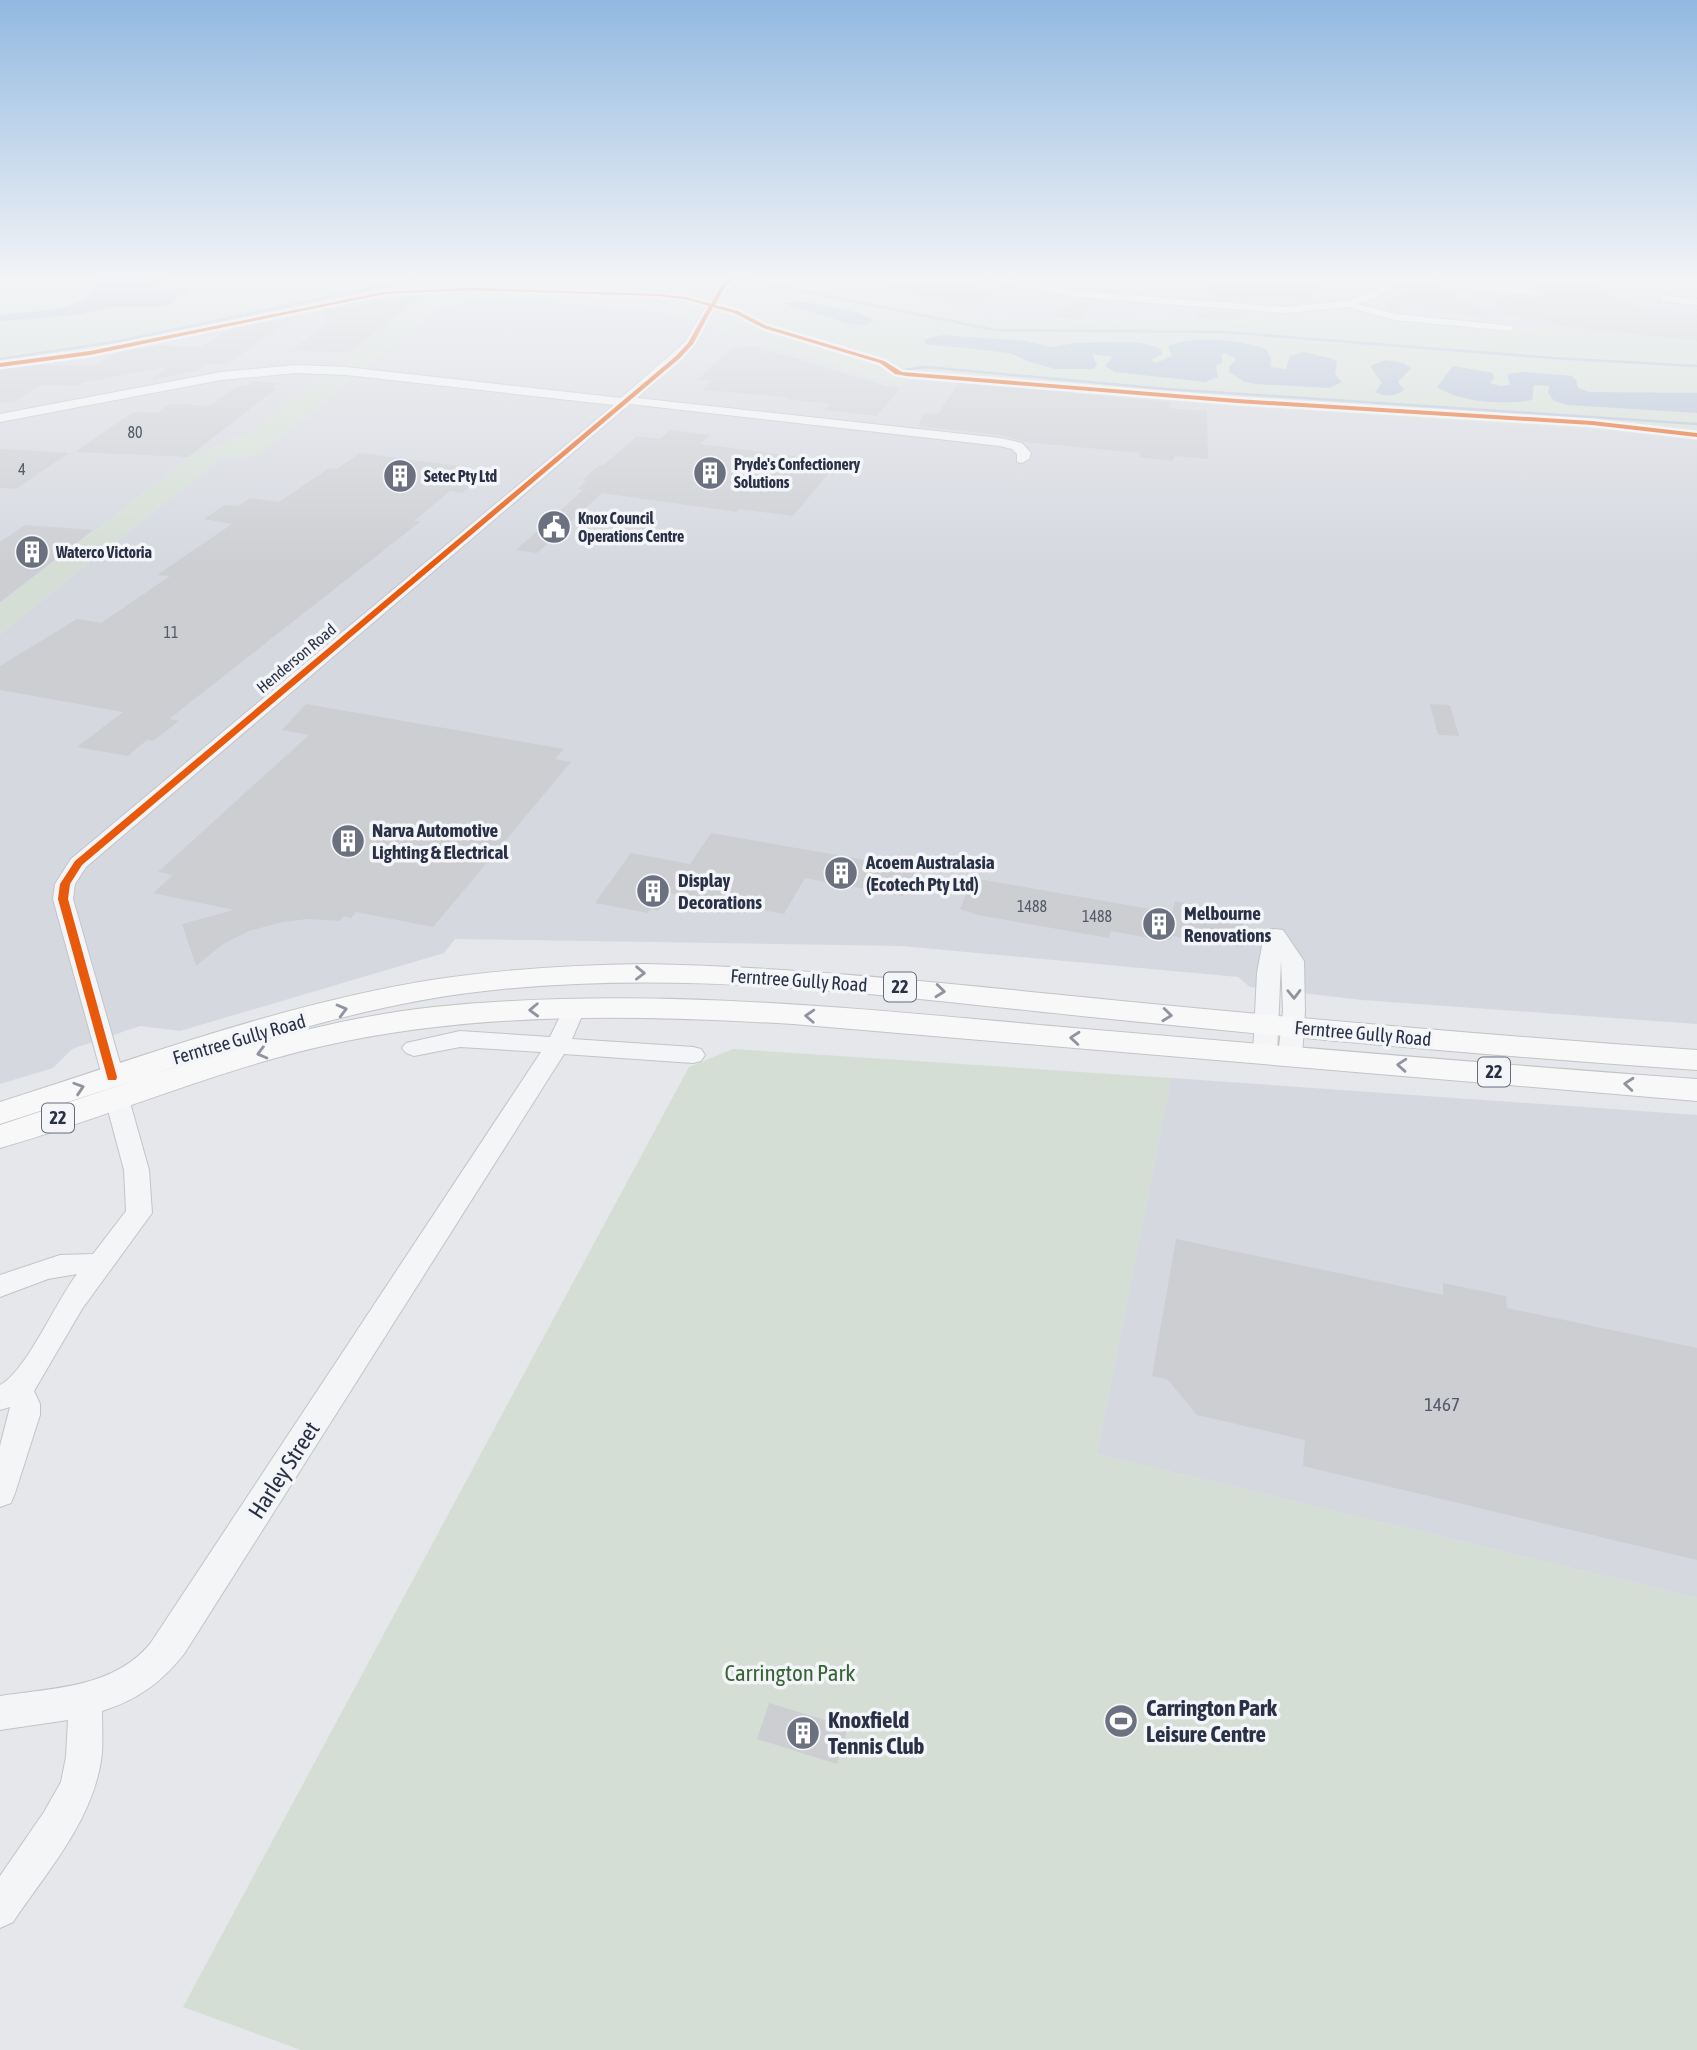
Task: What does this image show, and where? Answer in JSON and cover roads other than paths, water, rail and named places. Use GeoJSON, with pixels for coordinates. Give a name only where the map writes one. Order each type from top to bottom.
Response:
{"type":"FeatureCollection","features":[{"type":"Feature","properties":{"kind":"main road","name":"Ferntree Gully Road"},"geometry":{"type":"LineString","coordinates":[[0,1137],[114,1088],[353,1007],[455,986],[587,974],[721,975],[897,987],[1279,1025],[1697,1060]]}},
{"type":"Feature","properties":{"kind":"main road"},"geometry":{"type":"LineString","coordinates":[[574,1009],[587,974]]}},
{"type":"Feature","properties":{"kind":"main road","name":"Ferntree Gully Road"},"geometry":{"type":"LineString","coordinates":[[0,1113],[377,1026],[501,1011],[574,1009],[818,1016],[1697,1090]]}},
{"type":"Feature","properties":{"kind":"street"},"geometry":{"type":"LineString","coordinates":[[0,418],[210,377],[235,375]]}},
{"type":"Feature","properties":{"kind":"street"},"geometry":{"type":"LineString","coordinates":[[380,375],[1000,442],[1019,448],[1024,453],[1021,459]]}},
{"type":"Feature","properties":{"kind":"street","name":"Henderson Road"},"geometry":{"type":"LineString","coordinates":[[9,1393],[30,1376],[72,1301],[135,1220],[141,1204],[138,1179],[63,899],[65,884],[78,863],[655,375]]}},
{"type":"Feature","properties":{"kind":"street","name":"Harley Street"},"geometry":{"type":"LineString","coordinates":[[0,1713],[85,1700],[132,1682],[145,1674],[172,1643],[558,1045],[574,1009]]}},
{"type":"Feature","properties":{"kind":"street"},"geometry":{"type":"LineString","coordinates":[[1277,1056],[1279,1025]]}},
{"type":"Feature","properties":{"kind":"street"},"geometry":{"type":"LineString","coordinates":[[414,1048],[460,1040],[693,1055]]}},
{"type":"Feature","properties":{"kind":"street"},"geometry":{"type":"LineString","coordinates":[[0,1286],[62,1264],[81,1262],[98,1265]]}},
{"type":"Feature","properties":{"kind":"street"},"geometry":{"type":"LineString","coordinates":[[0,1493],[25,1415],[25,1404],[9,1393]]}},
{"type":"Feature","properties":{"kind":"street"},"geometry":{"type":"LineString","coordinates":[[0,1909],[68,1805],[79,1783],[83,1759],[85,1700]]}},
{"type":"Feature","properties":{"kind":"water"},"geometry":{"type":"Polygon","coordinates":[[[1139,375],[1218,375],[1218,377],[1205,382],[1139,375]]]}},
{"type":"Feature","properties":{"kind":"water"},"geometry":{"type":"Polygon","coordinates":[[[1233,375],[1336,375],[1342,382],[1329,388],[1245,382],[1233,375]]]}},
{"type":"Feature","properties":{"kind":"water"},"geometry":{"type":"Polygon","coordinates":[[[1376,375],[1405,375],[1398,382],[1404,389],[1395,395],[1375,392],[1382,383],[1376,375]]]}},
{"type":"Feature","properties":{"kind":"water"},"geometry":{"type":"Polygon","coordinates":[[[1446,375],[1493,375],[1490,383],[1500,386],[1510,385],[1507,375],[1572,376],[1578,388],[1589,392],[1697,393],[1697,413],[1568,405],[1554,401],[1548,393],[1549,386],[1534,385],[1532,400],[1509,402],[1470,399],[1437,387],[1446,375]]]}},
{"type":"Feature","properties":{"kind":"waterway"},"geometry":{"type":"LineString","coordinates":[[1010,375],[1166,389],[1697,424]]}},
{"type":"Feature","properties":{"kind":"place","name":"Pryde's Confectionery Solutions"},"geometry":{"type":"Point","coordinates":[710,473]}},
{"type":"Feature","properties":{"kind":"place","name":"Setec Pty Ltd"},"geometry":{"type":"Point","coordinates":[400,476]}},
{"type":"Feature","properties":{"kind":"place","name":"Knox Council Operations Centre"},"geometry":{"type":"Point","coordinates":[554,527]}},
{"type":"Feature","properties":{"kind":"place","name":"Waterco Victoria"},"geometry":{"type":"Point","coordinates":[32,552]}},
{"type":"Feature","properties":{"kind":"place","name":"Narva Automotive Lighting & Electrical"},"geometry":{"type":"Point","coordinates":[348,841]}},
{"type":"Feature","properties":{"kind":"place","name":"Acoem Australasia (Ecotech Pty Ltd)"},"geometry":{"type":"Point","coordinates":[841,873]}},
{"type":"Feature","properties":{"kind":"place","name":"Display Decorations"},"geometry":{"type":"Point","coordinates":[653,891]}},
{"type":"Feature","properties":{"kind":"place","name":"Melbourne Renovations"},"geometry":{"type":"Point","coordinates":[1159,924]}},
{"type":"Feature","properties":{"kind":"place","name":"Carrington Park Leisure Centre"},"geometry":{"type":"Point","coordinates":[1121,1721]}},
{"type":"Feature","properties":{"kind":"place","name":"Knoxfield Tennis Club"},"geometry":{"type":"Point","coordinates":[803,1733]}},
{"type":"Feature","properties":{"kind":"park label","name":"Carrington Park"},"geometry":{"type":"Point","coordinates":[790,1673]}}]}
